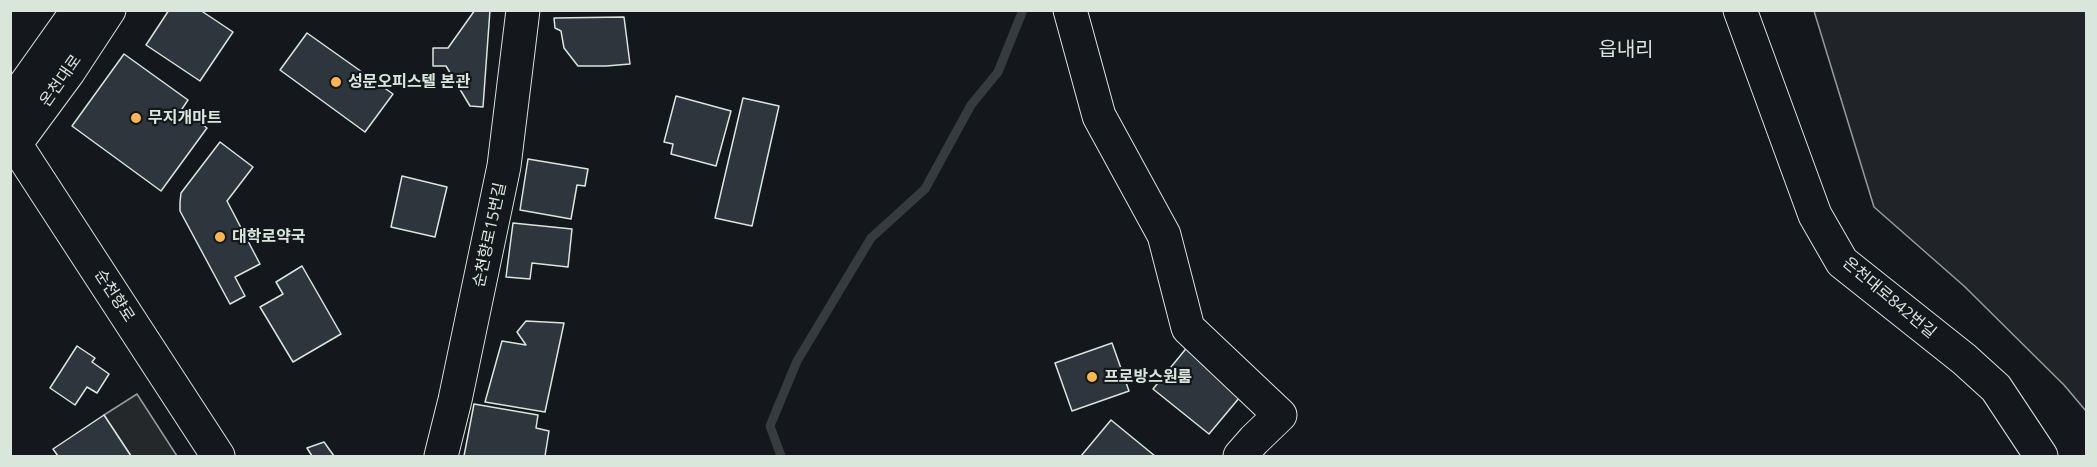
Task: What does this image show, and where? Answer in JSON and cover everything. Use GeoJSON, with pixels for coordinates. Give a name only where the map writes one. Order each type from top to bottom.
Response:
{"type":"FeatureCollection","features":[{"type":"Feature","properties":{"kind":"street","name":"온천대로"},"geometry":{"type":"LineString","coordinates":[[10,106],[78,10]]}},
{"type":"Feature","properties":{"kind":"street","name":"온천대로"},"geometry":{"type":"LineString","coordinates":[[12,144],[69,71],[109,10]]}},
{"type":"Feature","properties":{"kind":"street","name":"순천향로15번길"},"geometry":{"type":"LineString","coordinates":[[441,456],[504,166],[523,10]]}},
{"type":"Feature","properties":{"kind":"street"},"geometry":{"type":"LineString","coordinates":[[1070,10],[1099,116],[1164,235],[1188,328],[1280,415],[1247,448]]}},
{"type":"Feature","properties":{"kind":"street","name":"온천대로842번길"},"geometry":{"type":"LineString","coordinates":[[1740,10],[1815,215],[1842,262],[1964,359],[1996,388],[2041,456]]}},
{"type":"Feature","properties":{"kind":"street","name":"순천향로"},"geometry":{"type":"LineString","coordinates":[[12,144],[218,456]]}},
{"type":"Feature","properties":{"kind":"shaded area"},"geometry":{"type":"Polygon","coordinates":[[[1814,11],[2086,11],[2086,411],[2064,385],[1964,286],[1874,207],[1814,11]]]}},
{"type":"Feature","properties":{"kind":"shaded area"},"geometry":{"type":"Polygon","coordinates":[[[137,394],[177,456],[131,456],[104,415],[137,394]]]}},
{"type":"Feature","properties":{"kind":"building"},"geometry":{"type":"Polygon","coordinates":[[[169,10],[200,10],[233,32],[200,81],[146,45],[169,10]]]}},
{"type":"Feature","properties":{"kind":"building"},"geometry":{"type":"Polygon","coordinates":[[[475,10],[490,10],[483,107],[470,106],[446,66],[433,66],[433,48],[448,48],[475,10]]]}},
{"type":"Feature","properties":{"kind":"building"},"geometry":{"type":"Polygon","coordinates":[[[624,17],[630,64],[606,66],[578,66],[564,48],[561,31],[555,28],[554,18],[624,17]]]}},
{"type":"Feature","properties":{"kind":"building","name":"성문오피스텔 본관"},"geometry":{"type":"Polygon","coordinates":[[[307,33],[393,94],[365,132],[280,70],[307,33]]]}},
{"type":"Feature","properties":{"kind":"building","name":"무지개마트"},"geometry":{"type":"Polygon","coordinates":[[[124,54],[188,100],[182,109],[207,128],[161,191],[72,126],[124,54]]]}},
{"type":"Feature","properties":{"kind":"building"},"geometry":{"type":"Polygon","coordinates":[[[676,96],[731,111],[716,166],[671,154],[673,144],[664,142],[676,96]]]}},
{"type":"Feature","properties":{"kind":"building"},"geometry":{"type":"Polygon","coordinates":[[[743,98],[779,106],[752,226],[715,218],[743,98]]]}},
{"type":"Feature","properties":{"kind":"building","name":"대학로약국"},"geometry":{"type":"Polygon","coordinates":[[[220,142],[253,167],[227,201],[260,264],[235,277],[245,296],[230,304],[180,211],[181,193],[220,142]]]}},
{"type":"Feature","properties":{"kind":"building"},"geometry":{"type":"Polygon","coordinates":[[[528,159],[588,169],[585,186],[577,185],[571,219],[520,210],[528,159]]]}},
{"type":"Feature","properties":{"kind":"building"},"geometry":{"type":"Polygon","coordinates":[[[402,176],[447,187],[435,237],[391,227],[402,176]]]}},
{"type":"Feature","properties":{"kind":"building"},"geometry":{"type":"Polygon","coordinates":[[[513,223],[572,229],[568,267],[532,263],[530,279],[506,277],[513,223]]]}},
{"type":"Feature","properties":{"kind":"building"},"geometry":{"type":"Polygon","coordinates":[[[302,266],[341,334],[293,362],[260,307],[283,294],[276,282],[302,266]]]}},
{"type":"Feature","properties":{"kind":"building"},"geometry":{"type":"Polygon","coordinates":[[[526,321],[564,323],[545,412],[485,402],[502,341],[526,345],[517,332],[526,321]]]}},
{"type":"Feature","properties":{"kind":"building","name":"프로방스원룸"},"geometry":{"type":"Polygon","coordinates":[[[1112,343],[1129,391],[1072,411],[1055,363],[1112,343]]]}},
{"type":"Feature","properties":{"kind":"building"},"geometry":{"type":"Polygon","coordinates":[[[1189,345],[1245,391],[1209,434],[1153,389],[1189,345]]]}},
{"type":"Feature","properties":{"kind":"building"},"geometry":{"type":"Polygon","coordinates":[[[77,346],[95,358],[92,362],[109,374],[97,393],[87,387],[75,405],[50,388],[77,346]]]}},
{"type":"Feature","properties":{"kind":"building"},"geometry":{"type":"Polygon","coordinates":[[[474,404],[538,415],[536,428],[549,431],[545,456],[464,456],[474,404]]]}},
{"type":"Feature","properties":{"kind":"building"},"geometry":{"type":"Polygon","coordinates":[[[104,415],[131,456],[58,456],[53,449],[104,415]]]}},
{"type":"Feature","properties":{"kind":"building"},"geometry":{"type":"Polygon","coordinates":[[[1111,420],[1155,456],[1081,456],[1111,420]]]}},
{"type":"Feature","properties":{"kind":"building"},"geometry":{"type":"Polygon","coordinates":[[[324,442],[334,456],[312,456],[307,448],[324,442]]]}},
{"type":"Feature","properties":{"kind":"waterway"},"geometry":{"type":"LineString","coordinates":[[781,456],[770,426],[797,361],[871,238],[925,189],[971,105],[998,72],[1023,10]]}},
{"type":"Feature","properties":{"kind":"place","name":"성문오피스텔 본관"},"geometry":{"type":"Point","coordinates":[336,82]}},
{"type":"Feature","properties":{"kind":"place","name":"무지개마트"},"geometry":{"type":"Point","coordinates":[136,118]}},
{"type":"Feature","properties":{"kind":"place","name":"대학로약국"},"geometry":{"type":"Point","coordinates":[220,237]}},
{"type":"Feature","properties":{"kind":"place","name":"프로방스원룸"},"geometry":{"type":"Point","coordinates":[1092,377]}},
{"type":"Feature","properties":{"kind":"district","name":"읍내리"},"geometry":{"type":"Point","coordinates":[1626,50]}}]}
